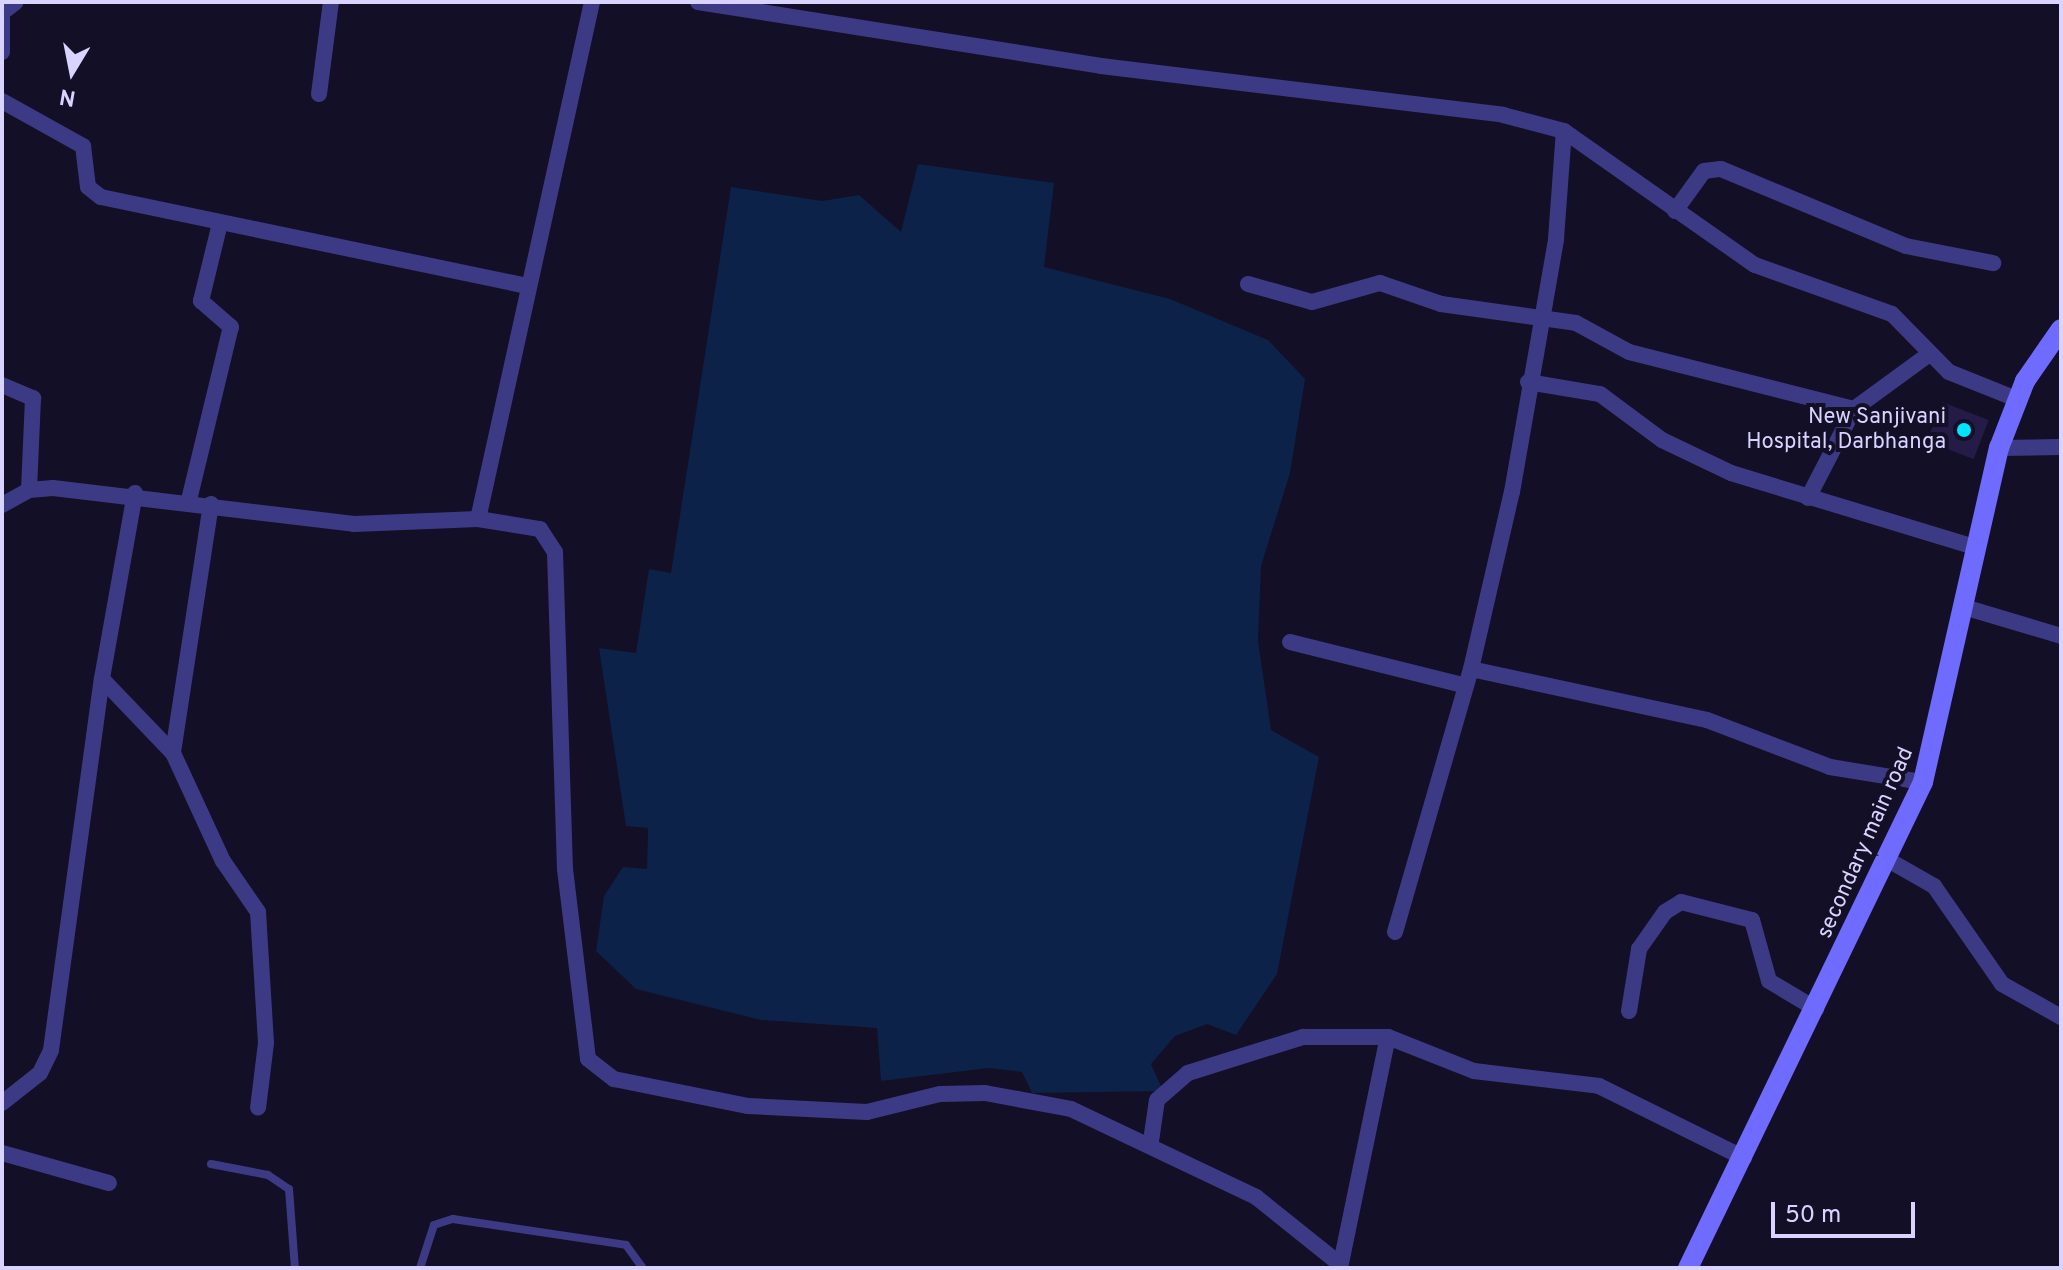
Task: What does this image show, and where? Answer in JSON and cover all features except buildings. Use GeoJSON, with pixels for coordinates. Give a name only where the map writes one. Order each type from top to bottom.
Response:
{"type":"FeatureCollection","features":[{"type":"Feature","properties":{"kind":"main road","name":"secondary main road"},"geometry":{"type":"LineString","coordinates":[[1688,1268],[1890,861],[1923,782],[1964,607],[1974,547],[1999,448],[2019,400],[2061,329]]}},
{"type":"Feature","properties":{"kind":"street"},"geometry":{"type":"LineString","coordinates":[[2,52],[2,12],[16,2]]}},
{"type":"Feature","properties":{"kind":"street"},"geometry":{"type":"LineString","coordinates":[[319,94],[331,2]]}},
{"type":"Feature","properties":{"kind":"street"},"geometry":{"type":"LineString","coordinates":[[478,519],[592,2]]}},
{"type":"Feature","properties":{"kind":"street"},"geometry":{"type":"LineString","coordinates":[[698,2],[750,7],[1101,66],[1489,113],[1564,131],[1612,158],[1675,211],[1782,279],[1892,314],[1928,355],[1964,380],[2019,400]]}},
{"type":"Feature","properties":{"kind":"street"},"geometry":{"type":"LineString","coordinates":[[2,101],[83,146],[93,192],[220,223],[527,286]]}},
{"type":"Feature","properties":{"kind":"street"},"geometry":{"type":"LineString","coordinates":[[1395,932],[1469,678],[1528,382],[1536,320],[1556,239],[1564,131]]}},
{"type":"Feature","properties":{"kind":"street"},"geometry":{"type":"LineString","coordinates":[[1675,211],[1704,171],[1721,169],[1906,246],[1993,263]]}},
{"type":"Feature","properties":{"kind":"street"},"geometry":{"type":"LineString","coordinates":[[189,500],[231,327],[201,301],[220,223]]}},
{"type":"Feature","properties":{"kind":"street"},"geometry":{"type":"LineString","coordinates":[[1248,284],[1312,302],[1380,283],[1441,304],[1536,320],[1576,323],[1629,352],[1854,409]]}},
{"type":"Feature","properties":{"kind":"street"},"geometry":{"type":"LineString","coordinates":[[1808,498],[1854,409],[1928,355]]}},
{"type":"Feature","properties":{"kind":"street"},"geometry":{"type":"LineString","coordinates":[[1528,382],[1600,394],[1685,454],[1808,498],[1974,547]]}},
{"type":"Feature","properties":{"kind":"street"},"geometry":{"type":"LineString","coordinates":[[2,385],[33,398],[29,490]]}},
{"type":"Feature","properties":{"kind":"street"},"geometry":{"type":"LineString","coordinates":[[1999,448],[2061,447]]}},
{"type":"Feature","properties":{"kind":"street"},"geometry":{"type":"LineString","coordinates":[[2,505],[29,490],[135,493],[354,524],[478,519],[540,529],[555,552],[565,869],[581,1038],[598,1072],[748,1106],[832,1113],[985,1093],[1071,1109],[1151,1141],[1256,1197],[1339,1265],[1388,1037]]}},
{"type":"Feature","properties":{"kind":"street"},"geometry":{"type":"LineString","coordinates":[[2,1103],[40,1073],[51,1050],[102,679],[135,493]]}},
{"type":"Feature","properties":{"kind":"street"},"geometry":{"type":"LineString","coordinates":[[173,753],[211,504]]}},
{"type":"Feature","properties":{"kind":"street"},"geometry":{"type":"LineString","coordinates":[[1964,607],[2061,636]]}},
{"type":"Feature","properties":{"kind":"street"},"geometry":{"type":"LineString","coordinates":[[1290,642],[1469,678],[1707,720],[1817,764],[1923,782]]}},
{"type":"Feature","properties":{"kind":"street"},"geometry":{"type":"LineString","coordinates":[[102,679],[173,753],[223,861],[258,912],[266,1043],[258,1108]]}},
{"type":"Feature","properties":{"kind":"street"},"geometry":{"type":"LineString","coordinates":[[1890,861],[1919,874],[1948,902],[2002,984],[2061,1017]]}},
{"type":"Feature","properties":{"kind":"street"},"geometry":{"type":"LineString","coordinates":[[1629,1011],[1639,949],[1665,912],[1681,902],[1752,920],[1769,981],[1816,1009]]}},
{"type":"Feature","properties":{"kind":"street"},"geometry":{"type":"LineString","coordinates":[[1151,1141],[1157,1100],[1188,1073],[1303,1037],[1388,1037],[1474,1071],[1599,1086],[1744,1158]]}},
{"type":"Feature","properties":{"kind":"street"},"geometry":{"type":"LineString","coordinates":[[2,1153],[109,1183]]}},
{"type":"Feature","properties":{"kind":"lane"},"geometry":{"type":"LineString","coordinates":[[211,1164],[268,1175],[289,1189],[295,1268]]}},
{"type":"Feature","properties":{"kind":"lane"},"geometry":{"type":"LineString","coordinates":[[420,1268],[434,1225],[453,1219],[626,1245],[643,1268]]}},
{"type":"Feature","properties":{"kind":"water"},"geometry":{"type":"Polygon","coordinates":[[[918,164],[1054,183],[1044,267],[1170,299],[1268,340],[1305,379],[1290,473],[1261,566],[1258,641],[1271,730],[1319,757],[1277,974],[1236,1035],[1207,1024],[1175,1036],[1151,1064],[1163,1091],[1032,1093],[1022,1072],[989,1068],[881,1081],[877,1028],[761,1020],[636,989],[596,951],[604,896],[623,867],[647,869],[648,828],[626,826],[599,648],[636,653],[649,569],[671,573],[731,187],[822,201],[859,195],[901,232],[918,164]]]}},
{"type":"Feature","properties":{"kind":"place","name":"New Sanjivani Hospital, Darbhanga"},"geometry":{"type":"Point","coordinates":[1964,430]}}]}
